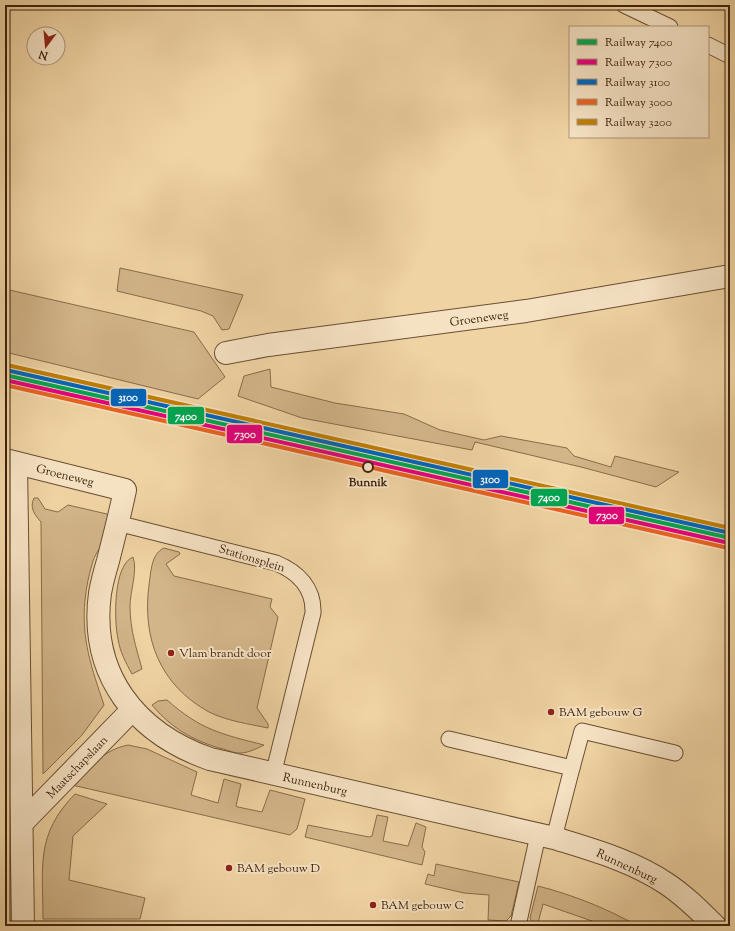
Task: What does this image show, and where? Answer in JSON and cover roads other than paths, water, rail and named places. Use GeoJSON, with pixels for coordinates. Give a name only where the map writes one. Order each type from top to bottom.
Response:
{"type":"FeatureCollection","features":[{"type":"Feature","properties":{"kind":"street","name":"Groeneweg"},"geometry":{"type":"LineString","coordinates":[[226,353],[268,345],[526,311],[730,276]]}},
{"type":"Feature","properties":{"kind":"street","name":"Groeneweg"},"geometry":{"type":"LineString","coordinates":[[11,461],[125,490]]}},
{"type":"Feature","properties":{"kind":"street"},"geometry":{"type":"LineString","coordinates":[[11,461],[22,823],[23,926]]}},
{"type":"Feature","properties":{"kind":"street","name":"Runnenburg"},"geometry":{"type":"LineString","coordinates":[[125,490],[100,593],[100,638],[112,680],[132,710],[168,741],[187,751],[210,759],[273,775],[546,837],[591,849],[640,869],[666,884],[694,905],[715,926]]}},
{"type":"Feature","properties":{"kind":"street","name":"Maatschapslaan"},"geometry":{"type":"LineString","coordinates":[[22,823],[132,710]]}},
{"type":"Feature","properties":{"kind":"lane"},"geometry":{"type":"LineString","coordinates":[[624,5],[668,26]]}},
{"type":"Feature","properties":{"kind":"lane"},"geometry":{"type":"LineString","coordinates":[[709,46],[730,56]]}},
{"type":"Feature","properties":{"kind":"lane","name":"Stationsplein"},"geometry":{"type":"LineString","coordinates":[[117,523],[276,562],[288,568],[297,575],[309,591],[313,603],[313,613],[273,775]]}},
{"type":"Feature","properties":{"kind":"lane"},"geometry":{"type":"LineString","coordinates":[[518,926],[546,837],[572,768],[582,731],[675,753]]}},
{"type":"Feature","properties":{"kind":"lane"},"geometry":{"type":"LineString","coordinates":[[448,739],[572,768]]}},
{"type":"Feature","properties":{"kind":"rail line","name":"3200"},"geometry":{"type":"LineString","coordinates":[[7,365],[730,528]]}},
{"type":"Feature","properties":{"kind":"rail line","name":"3100"},"geometry":{"type":"LineString","coordinates":[[6,370],[730,533]]}},
{"type":"Feature","properties":{"kind":"rail line","name":"7400"},"geometry":{"type":"LineString","coordinates":[[5,375],[730,538]]}},
{"type":"Feature","properties":{"kind":"rail line","name":"7300"},"geometry":{"type":"LineString","coordinates":[[5,380],[729,543]]}},
{"type":"Feature","properties":{"kind":"rail line","name":"3000"},"geometry":{"type":"LineString","coordinates":[[5,385],[728,548]]}},
{"type":"Feature","properties":{"kind":"place","name":"Bunnik"},"geometry":{"type":"Point","coordinates":[368,467]}},
{"type":"Feature","properties":{"kind":"place","name":"Vlam brandt door"},"geometry":{"type":"Point","coordinates":[171,653]}},
{"type":"Feature","properties":{"kind":"place","name":"BAM gebouw G"},"geometry":{"type":"Point","coordinates":[551,712]}},
{"type":"Feature","properties":{"kind":"place","name":"BAM gebouw D"},"geometry":{"type":"Point","coordinates":[229,868]}},
{"type":"Feature","properties":{"kind":"place","name":"BAM gebouw C"},"geometry":{"type":"Point","coordinates":[373,905]}}]}
